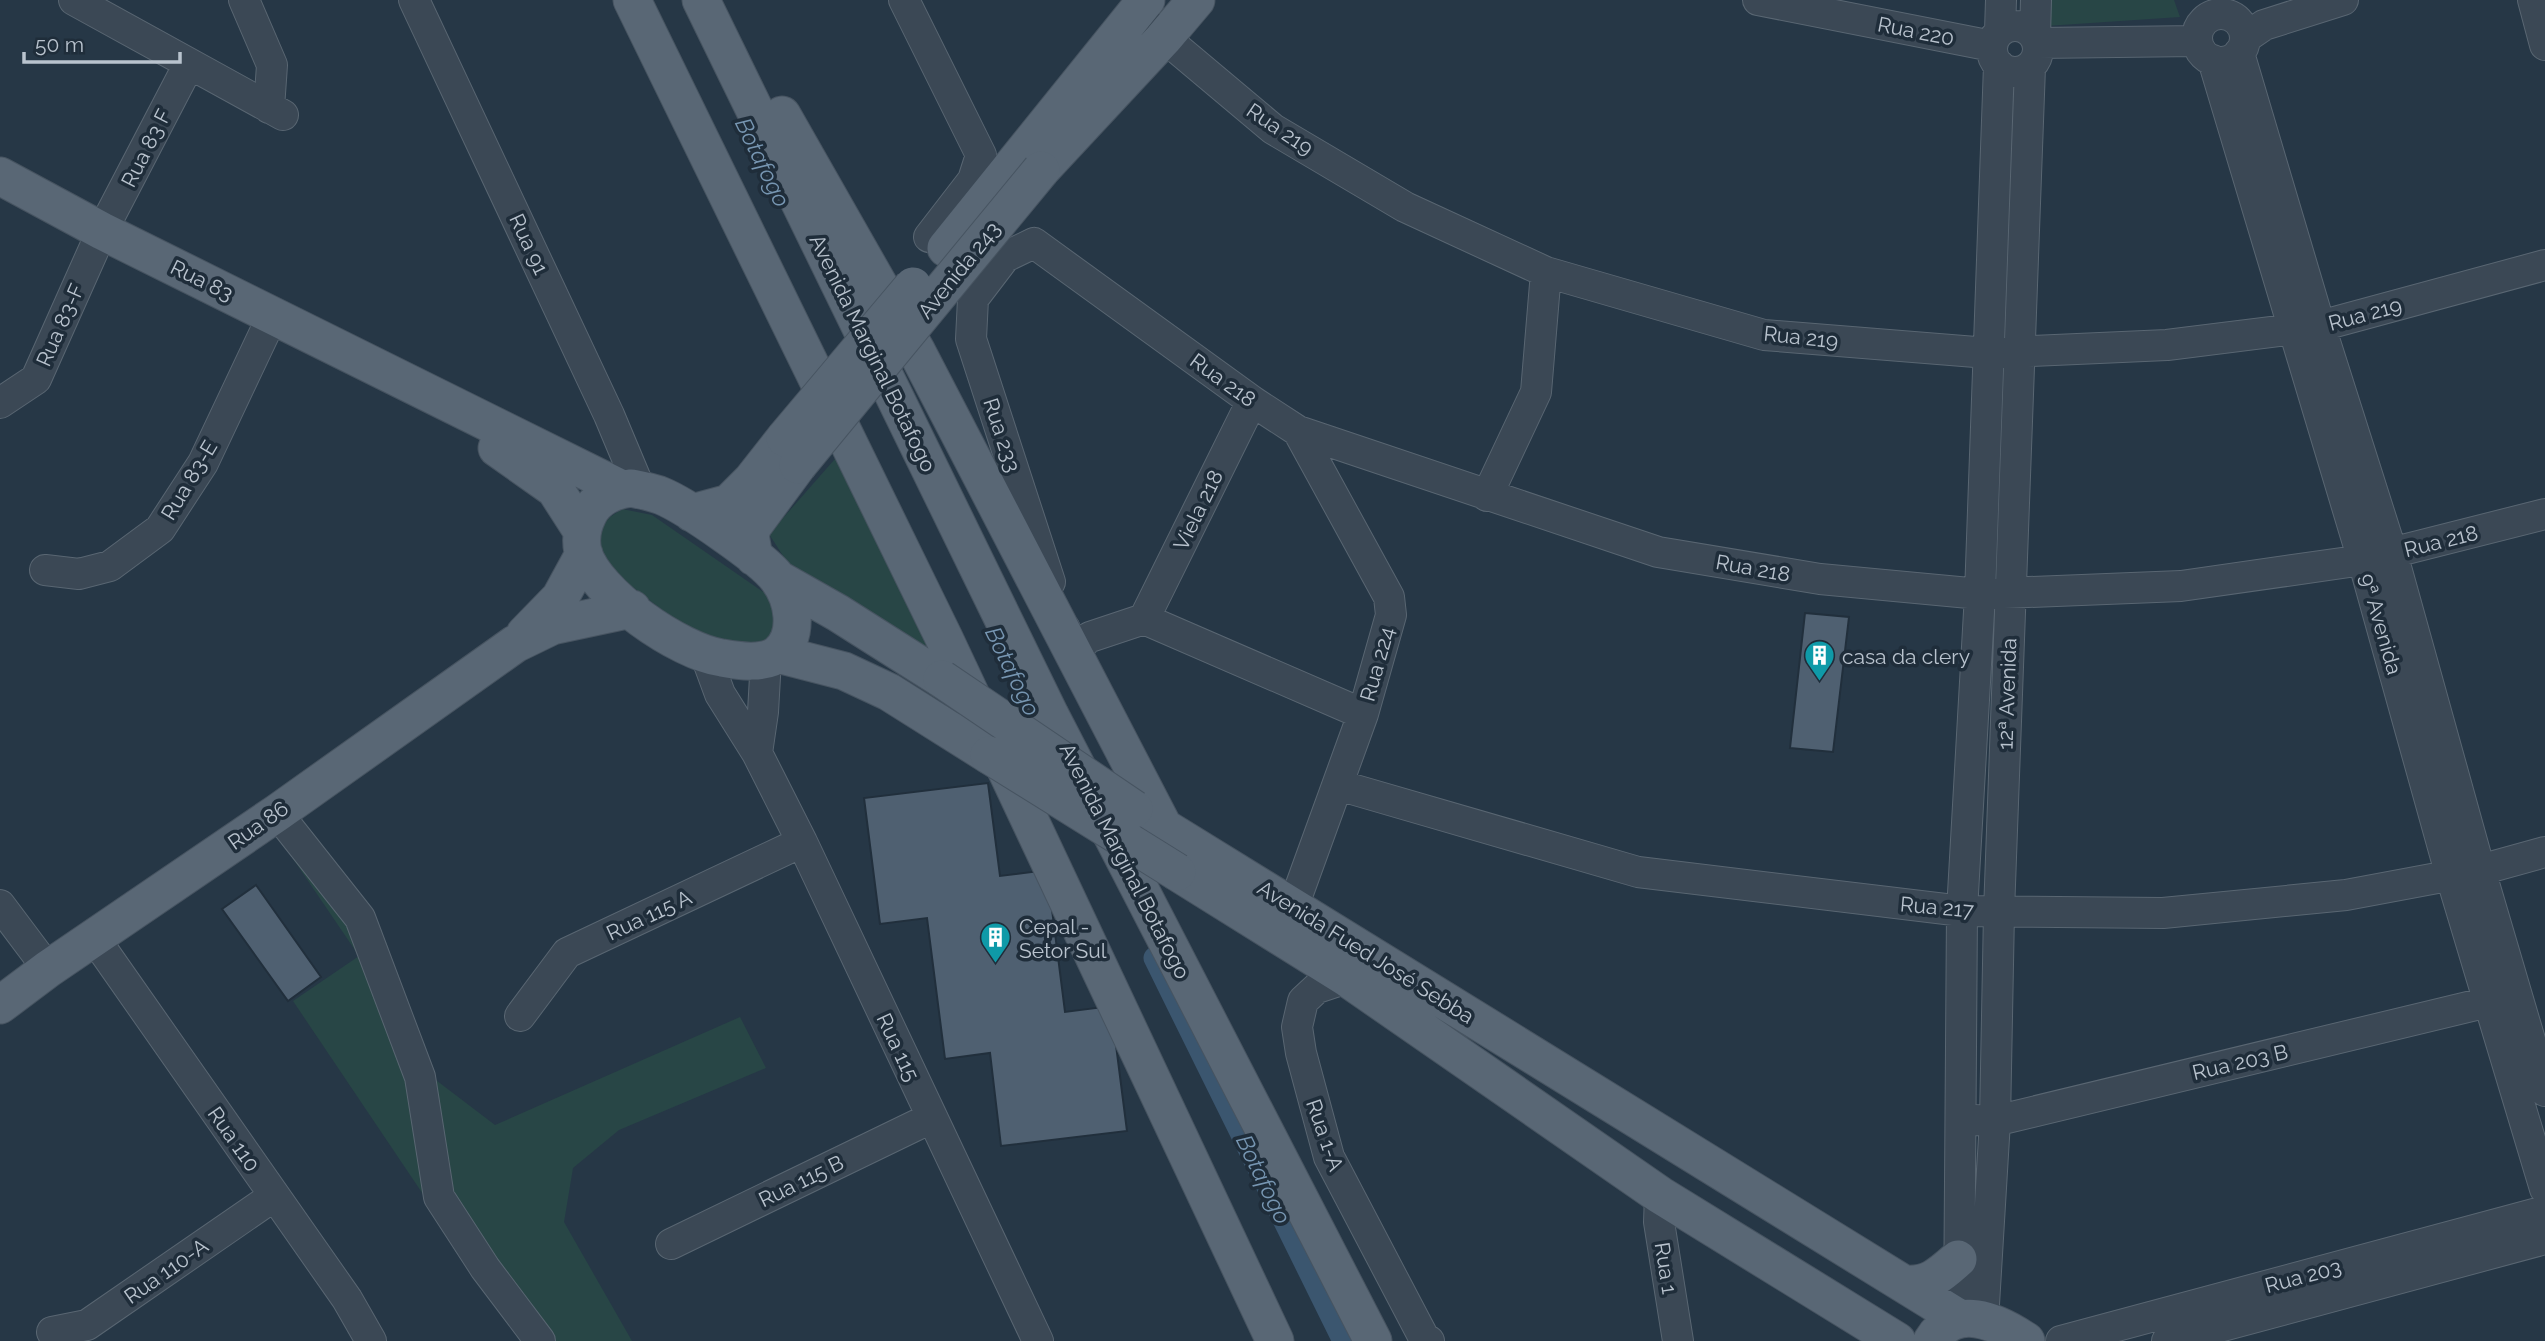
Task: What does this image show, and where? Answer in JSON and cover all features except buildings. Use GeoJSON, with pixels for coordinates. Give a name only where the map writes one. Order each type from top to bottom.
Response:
{"type":"FeatureCollection","features":[{"type":"Feature","properties":{"kind":"main road"},"geometry":{"type":"LineString","coordinates":[[632,0],[944,638],[1275,1341]]}},
{"type":"Feature","properties":{"kind":"main road","name":"Avenida Marginal Botafogo"},"geometry":{"type":"LineString","coordinates":[[701,0],[1050,715],[1373,1341]]}},
{"type":"Feature","properties":{"kind":"main road","name":"Avenida 243"},"geometry":{"type":"LineString","coordinates":[[692,513],[729,503],[752,480],[792,451],[1196,0]]}},
{"type":"Feature","properties":{"kind":"main road","name":"Avenida 243"},"geometry":{"type":"LineString","coordinates":[[766,568],[750,535],[792,451],[937,243],[1136,4]]}},
{"type":"Feature","properties":{"kind":"main road"},"geometry":{"type":"LineString","coordinates":[[726,51],[778,107],[917,352],[1072,650],[1149,818]]}},
{"type":"Feature","properties":{"kind":"main road","name":"Rua 83"},"geometry":{"type":"LineString","coordinates":[[0,176],[102,231],[405,383],[631,489],[662,496],[692,513]]}},
{"type":"Feature","properties":{"kind":"main road","name":"Rua 83"},"geometry":{"type":"LineString","coordinates":[[405,383],[555,489],[583,543],[592,570],[608,589],[632,609]]}},
{"type":"Feature","properties":{"kind":"main road","name":"Rua 86"},"geometry":{"type":"LineString","coordinates":[[515,644],[560,598],[583,543],[591,509],[606,496],[631,489]]}},
{"type":"Feature","properties":{"kind":"main road","name":"Avenida Fued José Sebba"},"geometry":{"type":"LineString","coordinates":[[692,513],[766,568],[942,679],[1149,818],[1905,1284],[1958,1327],[2011,1332],[2026,1341]]}},
{"type":"Feature","properties":{"kind":"main road"},"geometry":{"type":"LineString","coordinates":[[766,568],[789,601],[792,616],[791,632],[772,657]]}},
{"type":"Feature","properties":{"kind":"main road","name":"Rua 86"},"geometry":{"type":"LineString","coordinates":[[0,1005],[515,644],[552,626],[632,609]]}},
{"type":"Feature","properties":{"kind":"main road","name":"Avenida Fued José Sebba"},"geometry":{"type":"LineString","coordinates":[[632,609],[680,644],[706,656],[737,661],[772,657],[844,671],[889,692],[1347,978],[1660,1195],[1897,1341]]}},
{"type":"Feature","properties":{"kind":"main road"},"geometry":{"type":"LineString","coordinates":[[1185,876],[1268,911],[1284,915],[1293,907]]}},
{"type":"Feature","properties":{"kind":"main road"},"geometry":{"type":"LineString","coordinates":[[1905,1284],[1920,1285],[1930,1282],[1958,1259]]}},
{"type":"Feature","properties":{"kind":"street"},"geometry":{"type":"LineString","coordinates":[[74,0],[276,111],[272,65],[244,0]]}},
{"type":"Feature","properties":{"kind":"street","name":"Rua 91"},"geometry":{"type":"LineString","coordinates":[[414,0],[609,415],[631,489]]}},
{"type":"Feature","properties":{"kind":"street"},"geometry":{"type":"LineString","coordinates":[[904,0],[981,155],[972,180],[937,243]]}},
{"type":"Feature","properties":{"kind":"street","name":"Rua 220"},"geometry":{"type":"LineString","coordinates":[[1758,0],[1997,47]]}},
{"type":"Feature","properties":{"kind":"street","name":"12ª Avenida"},"geometry":{"type":"LineString","coordinates":[[1958,1327],[1962,911],[1980,594],[1997,47],[2001,0]]}},
{"type":"Feature","properties":{"kind":"street","name":"12ª Avenida"},"geometry":{"type":"LineString","coordinates":[[1958,1327],[1995,1121],[1999,912],[2018,352],[2036,0]]}},
{"type":"Feature","properties":{"kind":"street"},"geometry":{"type":"LineString","coordinates":[[2034,49],[2028,29],[2019,26],[2009,26],[1997,47],[2014,71],[2034,49],[2224,27],[2343,0]]}},
{"type":"Feature","properties":{"kind":"street"},"geometry":{"type":"LineString","coordinates":[[2533,0],[2545,45]]}},
{"type":"Feature","properties":{"kind":"street","name":"Rua 219"},"geometry":{"type":"LineString","coordinates":[[1136,4],[1163,39],[1273,128],[1405,207],[1546,272],[1763,335],[1988,353],[2167,345],[2306,328],[2545,265]]}},
{"type":"Feature","properties":{"kind":"street","name":"9ª Avenida"},"geometry":{"type":"LineString","coordinates":[[2224,27],[2306,328],[2363,560],[2503,999],[2545,1189]]}},
{"type":"Feature","properties":{"kind":"street","name":"Rua 83 F"},"geometry":{"type":"LineString","coordinates":[[102,231],[189,64]]}},
{"type":"Feature","properties":{"kind":"street","name":"Rua 83-F"},"geometry":{"type":"LineString","coordinates":[[0,403],[36,379],[102,231]]}},
{"type":"Feature","properties":{"kind":"street","name":"Rua 233"},"geometry":{"type":"LineString","coordinates":[[1034,243],[1004,257],[972,299],[971,339],[1072,650]]}},
{"type":"Feature","properties":{"kind":"street","name":"Rua 218"},"geometry":{"type":"LineString","coordinates":[[1034,243],[1252,401],[1298,431],[1658,552],[1820,579],[1980,594],[2181,586],[2363,560],[2545,514]]}},
{"type":"Feature","properties":{"kind":"street"},"geometry":{"type":"LineString","coordinates":[[1487,496],[1536,392],[1546,272]]}},
{"type":"Feature","properties":{"kind":"street","name":"Rua 83-E"},"geometry":{"type":"LineString","coordinates":[[45,570],[79,574],[110,566],[160,528],[204,463],[273,315]]}},
{"type":"Feature","properties":{"kind":"street","name":"9ª Avenida"},"geometry":{"type":"LineString","coordinates":[[2306,328],[2392,553],[2465,873]]}},
{"type":"Feature","properties":{"kind":"street","name":"Viela 218"},"geometry":{"type":"LineString","coordinates":[[1144,619],[1252,401]]}},
{"type":"Feature","properties":{"kind":"street","name":"Rua 224"},"geometry":{"type":"LineString","coordinates":[[1293,907],[1363,714],[1391,615],[1389,597],[1298,431]]}},
{"type":"Feature","properties":{"kind":"street"},"geometry":{"type":"LineString","coordinates":[[1072,650],[1090,637],[1144,619],[1363,714]]}},
{"type":"Feature","properties":{"kind":"street","name":"Rua 115"},"geometry":{"type":"LineString","coordinates":[[706,656],[720,694],[757,753],[802,842],[1038,1341]]}},
{"type":"Feature","properties":{"kind":"street"},"geometry":{"type":"LineString","coordinates":[[757,753],[772,657]]}},
{"type":"Feature","properties":{"kind":"street","name":"Rua 217"},"geometry":{"type":"LineString","coordinates":[[1338,785],[1638,872],[1962,911],[2163,913],[2346,895],[2465,873],[2545,852]]}},
{"type":"Feature","properties":{"kind":"street"},"geometry":{"type":"LineString","coordinates":[[277,813],[360,918],[420,1077],[439,1197],[485,1268],[540,1341]]}},
{"type":"Feature","properties":{"kind":"street","name":"Rua 115 A"},"geometry":{"type":"LineString","coordinates":[[520,1016],[567,953],[802,842]]}},
{"type":"Feature","properties":{"kind":"street"},"geometry":{"type":"LineString","coordinates":[[0,905],[48,969]]}},
{"type":"Feature","properties":{"kind":"street","name":"Rua 110"},"geometry":{"type":"LineString","coordinates":[[95,939],[347,1299],[371,1341]]}},
{"type":"Feature","properties":{"kind":"street","name":"Rua 1-A"},"geometry":{"type":"LineString","coordinates":[[1347,978],[1317,988],[1303,1001],[1298,1013],[1297,1027],[1307,1079],[1329,1157],[1424,1338],[1429,1341]]}},
{"type":"Feature","properties":{"kind":"street","name":"9ª Avenida"},"geometry":{"type":"LineString","coordinates":[[2503,999],[2545,1091]]}},
{"type":"Feature","properties":{"kind":"street","name":"Rua 203 B"},"geometry":{"type":"LineString","coordinates":[[1962,1120],[1995,1121],[2503,999]]}},
{"type":"Feature","properties":{"kind":"street","name":"Rua 115 B"},"geometry":{"type":"LineString","coordinates":[[671,1244],[931,1118]]}},
{"type":"Feature","properties":{"kind":"street","name":"Rua 1"},"geometry":{"type":"LineString","coordinates":[[1660,1195],[1658,1222],[1678,1341]]}},
{"type":"Feature","properties":{"kind":"street","name":"Rua 110-A"},"geometry":{"type":"LineString","coordinates":[[52,1332],[87,1325],[274,1196]]}},
{"type":"Feature","properties":{"kind":"street"},"geometry":{"type":"LineString","coordinates":[[2545,1211],[2545,1232]]}},
{"type":"Feature","properties":{"kind":"street","name":"Rua 203"},"geometry":{"type":"LineString","coordinates":[[2061,1341],[2545,1211]]}},
{"type":"Feature","properties":{"kind":"street","name":"Rua 203"},"geometry":{"type":"LineString","coordinates":[[2167,1341],[2545,1239]]}},
{"type":"Feature","properties":{"kind":"green space"},"geometry":{"type":"Polygon","coordinates":[[[2047,0],[2174,0],[2180,17],[2046,26],[2047,0]]]}},
{"type":"Feature","properties":{"kind":"green space"},"geometry":{"type":"Polygon","coordinates":[[[849,443],[951,663],[787,562],[769,534],[849,443]]]}},
{"type":"Feature","properties":{"kind":"green space"},"geometry":{"type":"Polygon","coordinates":[[[622,509],[652,515],[772,598],[782,622],[765,647],[703,641],[631,586],[597,556],[596,534],[610,517],[622,509]]]}},
{"type":"Feature","properties":{"kind":"green space"},"geometry":{"type":"Polygon","coordinates":[[[308,831],[386,942],[428,1074],[495,1125],[740,1017],[766,1068],[619,1130],[573,1168],[564,1222],[632,1341],[525,1341],[293,1001],[359,956],[285,847],[308,831]]]}},
{"type":"Feature","properties":{"kind":"waterway","name":"Botafogo"},"geometry":{"type":"LineString","coordinates":[[1155,958],[1344,1341]]}},
{"type":"Feature","properties":{"kind":"place","name":"casa da clery"},"geometry":{"type":"Point","coordinates":[1819,683]}},
{"type":"Feature","properties":{"kind":"place","name":"Cepal - Setor Sul"},"geometry":{"type":"Point","coordinates":[996,965]}}]}
